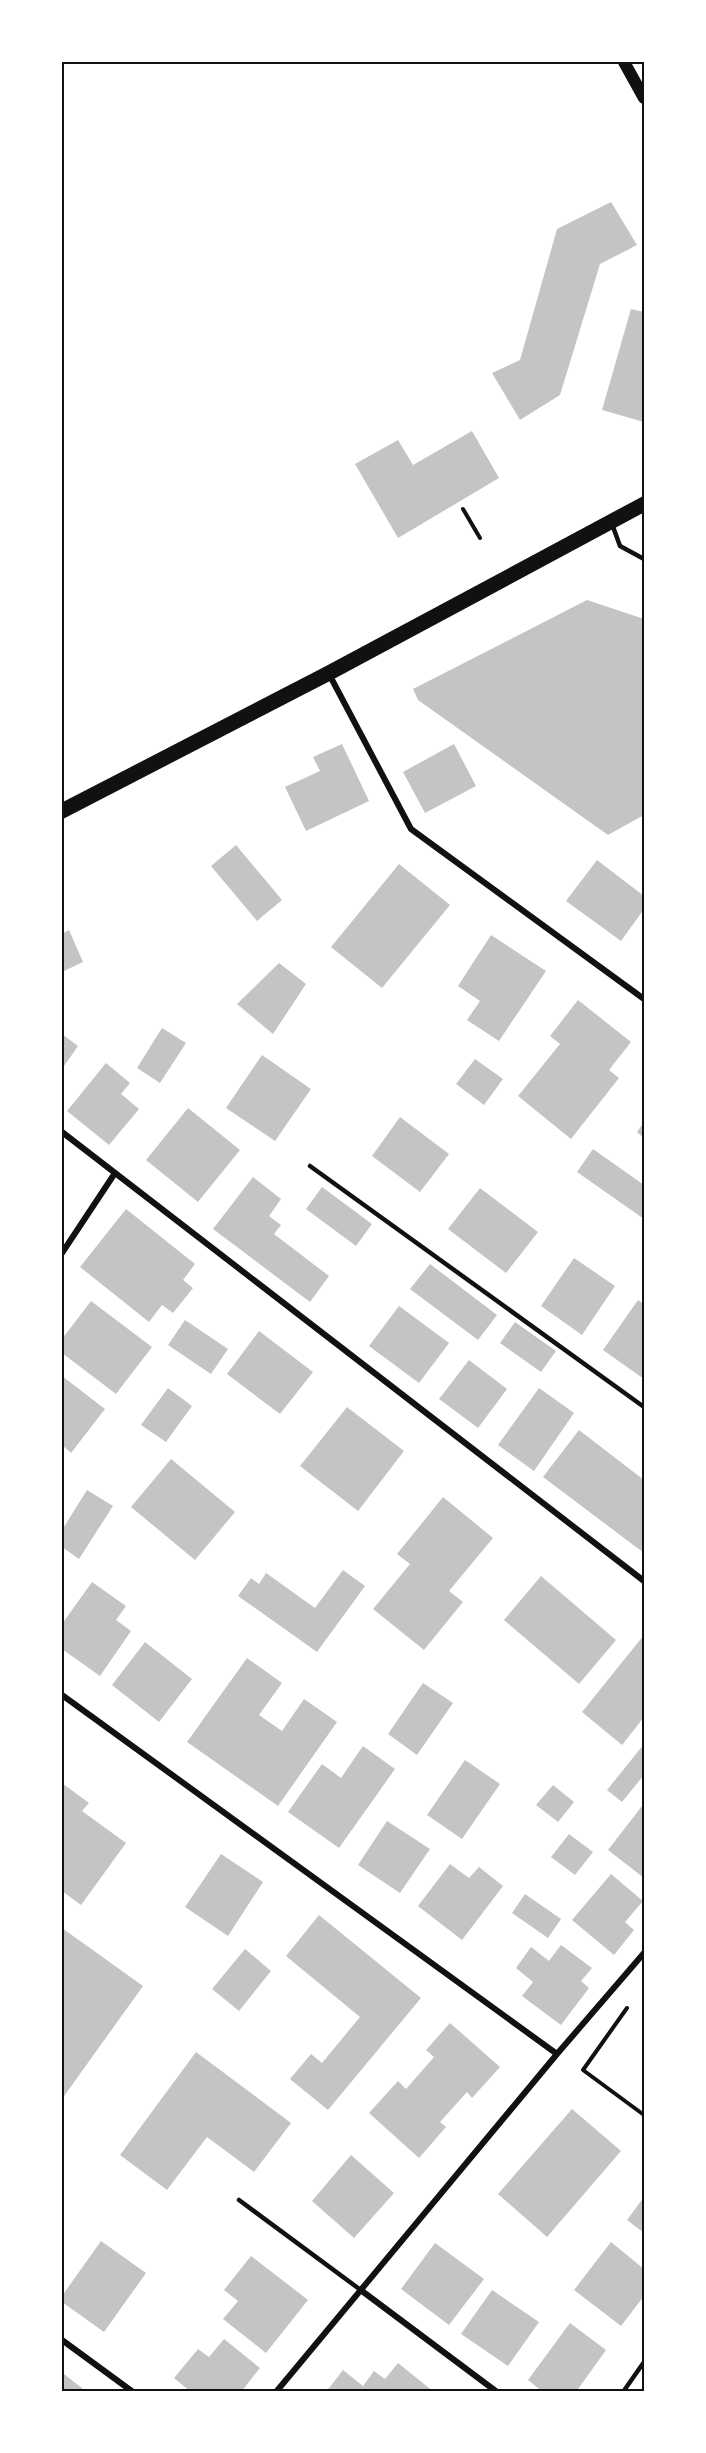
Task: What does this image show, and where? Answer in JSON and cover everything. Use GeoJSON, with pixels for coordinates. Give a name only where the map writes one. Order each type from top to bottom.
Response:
{"type":"FeatureCollection","features":[{"type":"Feature","properties":{"kind":"main road"},"geometry":{"type":"LineString","coordinates":[[624,62],[645,98]]}},
{"type":"Feature","properties":{"kind":"main road"},"geometry":{"type":"LineString","coordinates":[[62,810],[329,673],[645,504]]}},
{"type":"Feature","properties":{"kind":"street"},"geometry":{"type":"LineString","coordinates":[[329,673],[411,829],[645,999]]}},
{"type":"Feature","properties":{"kind":"street"},"geometry":{"type":"LineString","coordinates":[[62,1132],[645,1581]]}},
{"type":"Feature","properties":{"kind":"street"},"geometry":{"type":"LineString","coordinates":[[62,1253],[116,1173]]}},
{"type":"Feature","properties":{"kind":"street"},"geometry":{"type":"LineString","coordinates":[[62,1695],[557,2054]]}},
{"type":"Feature","properties":{"kind":"street"},"geometry":{"type":"LineString","coordinates":[[276,2391],[362,2291],[557,2054],[645,1953]]}},
{"type":"Feature","properties":{"kind":"street"},"geometry":{"type":"LineString","coordinates":[[362,2291],[497,2391]]}},
{"type":"Feature","properties":{"kind":"street"},"geometry":{"type":"LineString","coordinates":[[62,2340],[133,2391]]}},
{"type":"Feature","properties":{"kind":"lane"},"geometry":{"type":"LineString","coordinates":[[612,522],[620,546],[645,559]]}},
{"type":"Feature","properties":{"kind":"lane"},"geometry":{"type":"LineString","coordinates":[[310,1166],[645,1407]]}},
{"type":"Feature","properties":{"kind":"lane"},"geometry":{"type":"LineString","coordinates":[[239,2200],[362,2291]]}},
{"type":"Feature","properties":{"kind":"lane"},"geometry":{"type":"LineString","coordinates":[[623,2391],[645,2362]]}},
{"type":"Feature","properties":{"kind":"path"},"geometry":{"type":"LineString","coordinates":[[463,509],[480,538]]}},
{"type":"Feature","properties":{"kind":"path"},"geometry":{"type":"LineString","coordinates":[[610,1995],[628,2009],[583,2070],[645,2115]]}},
{"type":"Feature","properties":{"kind":"building"},"geometry":{"type":"Polygon","coordinates":[[[611,202],[637,245],[600,264],[560,395],[520,420],[492,373],[520,360],[557,229],[611,202]]]}},
{"type":"Feature","properties":{"kind":"building"},"geometry":{"type":"Polygon","coordinates":[[[631,309],[644,312],[644,422],[602,410],[631,309]]]}},
{"type":"Feature","properties":{"kind":"building"},"geometry":{"type":"Polygon","coordinates":[[[472,431],[499,478],[398,538],[355,464],[398,440],[413,465],[472,431]]]}},
{"type":"Feature","properties":{"kind":"building"},"geometry":{"type":"Polygon","coordinates":[[[587,600],[644,619],[644,815],[608,835],[418,700],[413,689],[587,600]]]}},
{"type":"Feature","properties":{"kind":"building"},"geometry":{"type":"Polygon","coordinates":[[[342,744],[369,801],[306,831],[285,787],[320,771],[313,757],[342,744]]]}},
{"type":"Feature","properties":{"kind":"building"},"geometry":{"type":"Polygon","coordinates":[[[454,744],[476,786],[425,813],[403,772],[454,744]]]}},
{"type":"Feature","properties":{"kind":"building"},"geometry":{"type":"Polygon","coordinates":[[[236,845],[282,900],[257,921],[211,866],[236,845]]]}},
{"type":"Feature","properties":{"kind":"building"},"geometry":{"type":"Polygon","coordinates":[[[597,860],[644,896],[644,909],[621,941],[566,901],[597,860]]]}},
{"type":"Feature","properties":{"kind":"building"},"geometry":{"type":"Polygon","coordinates":[[[399,864],[450,905],[382,988],[331,947],[399,864]]]}},
{"type":"Feature","properties":{"kind":"building"},"geometry":{"type":"Polygon","coordinates":[[[69,930],[83,962],[62,972],[62,934],[69,930]]]}},
{"type":"Feature","properties":{"kind":"building"},"geometry":{"type":"Polygon","coordinates":[[[491,935],[546,971],[499,1041],[467,1020],[480,1001],[458,986],[491,935]]]}},
{"type":"Feature","properties":{"kind":"building"},"geometry":{"type":"Polygon","coordinates":[[[279,963],[306,984],[273,1034],[237,1004],[279,963]]]}},
{"type":"Feature","properties":{"kind":"building"},"geometry":{"type":"Polygon","coordinates":[[[578,1000],[631,1042],[609,1070],[619,1078],[571,1139],[518,1096],[560,1044],[550,1036],[578,1000]]]}},
{"type":"Feature","properties":{"kind":"building"},"geometry":{"type":"Polygon","coordinates":[[[162,1028],[186,1043],[160,1083],[137,1068],[162,1028]]]}},
{"type":"Feature","properties":{"kind":"building"},"geometry":{"type":"Polygon","coordinates":[[[62,1034],[78,1046],[62,1069],[62,1034]]]}},
{"type":"Feature","properties":{"kind":"building"},"geometry":{"type":"Polygon","coordinates":[[[262,1055],[311,1089],[275,1141],[226,1108],[262,1055]]]}},
{"type":"Feature","properties":{"kind":"building"},"geometry":{"type":"Polygon","coordinates":[[[475,1059],[503,1079],[484,1105],[456,1084],[475,1059]]]}},
{"type":"Feature","properties":{"kind":"building"},"geometry":{"type":"Polygon","coordinates":[[[106,1063],[130,1083],[121,1094],[139,1109],[109,1145],[67,1111],[106,1063]]]}},
{"type":"Feature","properties":{"kind":"building"},"geometry":{"type":"Polygon","coordinates":[[[188,1108],[240,1150],[198,1202],[146,1160],[188,1108]]]}},
{"type":"Feature","properties":{"kind":"building"},"geometry":{"type":"Polygon","coordinates":[[[400,1117],[449,1154],[420,1192],[372,1156],[400,1117]]]}},
{"type":"Feature","properties":{"kind":"building"},"geometry":{"type":"Polygon","coordinates":[[[644,1122],[644,1138],[637,1132],[644,1122]]]}},
{"type":"Feature","properties":{"kind":"building"},"geometry":{"type":"Polygon","coordinates":[[[593,1149],[644,1185],[644,1219],[577,1172],[593,1149]]]}},
{"type":"Feature","properties":{"kind":"building"},"geometry":{"type":"Polygon","coordinates":[[[253,1177],[281,1199],[269,1216],[281,1225],[274,1234],[329,1276],[310,1302],[213,1229],[253,1177]]]}},
{"type":"Feature","properties":{"kind":"building"},"geometry":{"type":"Polygon","coordinates":[[[322,1187],[372,1224],[356,1246],[306,1209],[322,1187]]]}},
{"type":"Feature","properties":{"kind":"building"},"geometry":{"type":"Polygon","coordinates":[[[480,1188],[538,1232],[506,1273],[448,1229],[480,1188]]]}},
{"type":"Feature","properties":{"kind":"building"},"geometry":{"type":"Polygon","coordinates":[[[126,1209],[195,1264],[183,1280],[193,1288],[173,1313],[162,1305],[149,1322],[80,1267],[126,1209]]]}},
{"type":"Feature","properties":{"kind":"building"},"geometry":{"type":"Polygon","coordinates":[[[574,1258],[615,1286],[582,1335],[541,1306],[574,1258]]]}},
{"type":"Feature","properties":{"kind":"building"},"geometry":{"type":"Polygon","coordinates":[[[430,1264],[497,1315],[478,1340],[410,1289],[430,1264]]]}},
{"type":"Feature","properties":{"kind":"building"},"geometry":{"type":"Polygon","coordinates":[[[638,1300],[644,1304],[644,1379],[603,1350],[638,1300]]]}},
{"type":"Feature","properties":{"kind":"building"},"geometry":{"type":"Polygon","coordinates":[[[91,1301],[152,1347],[116,1394],[62,1353],[62,1339],[91,1301]]]}},
{"type":"Feature","properties":{"kind":"building"},"geometry":{"type":"Polygon","coordinates":[[[399,1306],[449,1343],[419,1383],[369,1346],[399,1306]]]}},
{"type":"Feature","properties":{"kind":"building"},"geometry":{"type":"Polygon","coordinates":[[[185,1320],[228,1349],[211,1374],[168,1345],[185,1320]]]}},
{"type":"Feature","properties":{"kind":"building"},"geometry":{"type":"Polygon","coordinates":[[[515,1322],[556,1351],[541,1372],[500,1343],[515,1322]]]}},
{"type":"Feature","properties":{"kind":"building"},"geometry":{"type":"Polygon","coordinates":[[[259,1331],[313,1372],[280,1414],[227,1374],[259,1331]]]}},
{"type":"Feature","properties":{"kind":"building"},"geometry":{"type":"Polygon","coordinates":[[[469,1360],[507,1389],[478,1428],[439,1399],[469,1360]]]}},
{"type":"Feature","properties":{"kind":"building"},"geometry":{"type":"Polygon","coordinates":[[[62,1376],[105,1409],[71,1453],[62,1445],[62,1376]]]}},
{"type":"Feature","properties":{"kind":"building"},"geometry":{"type":"Polygon","coordinates":[[[168,1388],[192,1406],[166,1442],[141,1425],[168,1388]]]}},
{"type":"Feature","properties":{"kind":"building"},"geometry":{"type":"Polygon","coordinates":[[[539,1388],[574,1413],[534,1471],[498,1445],[539,1388]]]}},
{"type":"Feature","properties":{"kind":"building"},"geometry":{"type":"Polygon","coordinates":[[[347,1407],[404,1451],[358,1511],[300,1466],[347,1407]]]}},
{"type":"Feature","properties":{"kind":"building"},"geometry":{"type":"Polygon","coordinates":[[[579,1430],[644,1480],[644,1553],[543,1477],[579,1430]]]}},
{"type":"Feature","properties":{"kind":"building"},"geometry":{"type":"Polygon","coordinates":[[[171,1459],[235,1512],[195,1560],[131,1507],[171,1459]]]}},
{"type":"Feature","properties":{"kind":"building"},"geometry":{"type":"Polygon","coordinates":[[[87,1490],[113,1506],[79,1559],[62,1547],[62,1530],[87,1490]]]}},
{"type":"Feature","properties":{"kind":"building"},"geometry":{"type":"Polygon","coordinates":[[[443,1497],[493,1538],[449,1591],[463,1602],[424,1650],[373,1609],[410,1564],[397,1554],[443,1497]]]}},
{"type":"Feature","properties":{"kind":"building"},"geometry":{"type":"Polygon","coordinates":[[[343,1570],[365,1586],[317,1652],[238,1596],[251,1578],[259,1584],[266,1573],[315,1608],[343,1570]]]}},
{"type":"Feature","properties":{"kind":"building"},"geometry":{"type":"Polygon","coordinates":[[[541,1576],[616,1640],[579,1684],[504,1620],[541,1576]]]}},
{"type":"Feature","properties":{"kind":"building"},"geometry":{"type":"Polygon","coordinates":[[[92,1582],[126,1606],[116,1620],[131,1631],[100,1676],[62,1649],[62,1624],[92,1582]]]}},
{"type":"Feature","properties":{"kind":"building"},"geometry":{"type":"Polygon","coordinates":[[[644,1635],[644,1717],[622,1745],[582,1712],[644,1635]]]}},
{"type":"Feature","properties":{"kind":"building"},"geometry":{"type":"Polygon","coordinates":[[[145,1642],[192,1679],[159,1722],[112,1685],[145,1642]]]}},
{"type":"Feature","properties":{"kind":"building"},"geometry":{"type":"Polygon","coordinates":[[[247,1658],[282,1683],[259,1715],[282,1731],[304,1699],[337,1722],[278,1806],[187,1742],[247,1658]]]}},
{"type":"Feature","properties":{"kind":"building"},"geometry":{"type":"Polygon","coordinates":[[[423,1683],[453,1703],[417,1755],[388,1734],[423,1683]]]}},
{"type":"Feature","properties":{"kind":"building"},"geometry":{"type":"Polygon","coordinates":[[[644,1744],[644,1775],[622,1802],[607,1790],[644,1744]]]}},
{"type":"Feature","properties":{"kind":"building"},"geometry":{"type":"Polygon","coordinates":[[[363,1746],[395,1769],[339,1848],[288,1812],[322,1764],[341,1778],[363,1746]]]}},
{"type":"Feature","properties":{"kind":"building"},"geometry":{"type":"Polygon","coordinates":[[[465,1760],[500,1784],[462,1839],[427,1815],[465,1760]]]}},
{"type":"Feature","properties":{"kind":"building"},"geometry":{"type":"Polygon","coordinates":[[[62,1783],[89,1803],[82,1811],[126,1843],[81,1905],[62,1891],[62,1783]]]}},
{"type":"Feature","properties":{"kind":"building"},"geometry":{"type":"Polygon","coordinates":[[[553,1785],[574,1802],[558,1822],[536,1805],[553,1785]]]}},
{"type":"Feature","properties":{"kind":"building"},"geometry":{"type":"Polygon","coordinates":[[[642,1806],[644,1808],[644,1878],[608,1850],[642,1806]]]}},
{"type":"Feature","properties":{"kind":"building"},"geometry":{"type":"Polygon","coordinates":[[[387,1821],[430,1849],[400,1893],[358,1865],[387,1821]]]}},
{"type":"Feature","properties":{"kind":"building"},"geometry":{"type":"Polygon","coordinates":[[[569,1834],[593,1852],[575,1875],[551,1857],[569,1834]]]}},
{"type":"Feature","properties":{"kind":"building"},"geometry":{"type":"Polygon","coordinates":[[[221,1854],[263,1882],[228,1936],[185,1907],[221,1854]]]}},
{"type":"Feature","properties":{"kind":"building"},"geometry":{"type":"Polygon","coordinates":[[[450,1864],[469,1878],[479,1867],[503,1886],[462,1940],[418,1906],[450,1864]]]}},
{"type":"Feature","properties":{"kind":"building"},"geometry":{"type":"Polygon","coordinates":[[[611,1874],[643,1901],[625,1922],[634,1930],[614,1955],[572,1920],[611,1874]]]}},
{"type":"Feature","properties":{"kind":"building"},"geometry":{"type":"Polygon","coordinates":[[[525,1894],[561,1919],[548,1938],[512,1913],[525,1894]]]}},
{"type":"Feature","properties":{"kind":"building"},"geometry":{"type":"Polygon","coordinates":[[[319,1915],[421,1998],[328,2110],[290,2079],[311,2054],[322,2063],[360,2017],[286,1956],[319,1915]]]}},
{"type":"Feature","properties":{"kind":"building"},"geometry":{"type":"Polygon","coordinates":[[[62,1928],[143,1986],[62,2099],[62,1928]]]}},
{"type":"Feature","properties":{"kind":"building"},"geometry":{"type":"Polygon","coordinates":[[[561,1945],[592,1968],[581,1981],[589,1988],[561,2025],[522,1996],[533,1982],[516,1968],[531,1947],[549,1961],[561,1945]]]}},
{"type":"Feature","properties":{"kind":"building"},"geometry":{"type":"Polygon","coordinates":[[[245,1949],[271,1971],[239,2011],[212,1989],[245,1949]]]}},
{"type":"Feature","properties":{"kind":"building"},"geometry":{"type":"Polygon","coordinates":[[[450,2023],[500,2067],[472,2098],[467,2092],[440,2122],[446,2127],[419,2158],[369,2113],[398,2081],[406,2089],[434,2057],[426,2050],[450,2023]]]}},
{"type":"Feature","properties":{"kind":"building"},"geometry":{"type":"Polygon","coordinates":[[[196,2052],[291,2123],[254,2172],[207,2137],[167,2190],[120,2155],[196,2052]]]}},
{"type":"Feature","properties":{"kind":"building"},"geometry":{"type":"Polygon","coordinates":[[[572,2109],[621,2151],[547,2237],[498,2194],[572,2109]]]}},
{"type":"Feature","properties":{"kind":"building"},"geometry":{"type":"Polygon","coordinates":[[[351,2155],[394,2193],[354,2238],[312,2201],[351,2155]]]}},
{"type":"Feature","properties":{"kind":"building"},"geometry":{"type":"Polygon","coordinates":[[[644,2197],[644,2233],[627,2220],[644,2197]]]}},
{"type":"Feature","properties":{"kind":"building"},"geometry":{"type":"Polygon","coordinates":[[[101,2241],[146,2273],[104,2332],[62,2302],[62,2296],[101,2241]]]}},
{"type":"Feature","properties":{"kind":"building"},"geometry":{"type":"Polygon","coordinates":[[[611,2242],[644,2269],[644,2296],[621,2326],[574,2290],[611,2242]]]}},
{"type":"Feature","properties":{"kind":"building"},"geometry":{"type":"Polygon","coordinates":[[[435,2243],[484,2279],[449,2325],[401,2289],[435,2243]]]}},
{"type":"Feature","properties":{"kind":"building"},"geometry":{"type":"Polygon","coordinates":[[[251,2256],[308,2300],[266,2353],[223,2319],[238,2301],[224,2290],[251,2256]]]}},
{"type":"Feature","properties":{"kind":"building"},"geometry":{"type":"Polygon","coordinates":[[[492,2290],[539,2322],[508,2366],[461,2334],[492,2290]]]}},
{"type":"Feature","properties":{"kind":"building"},"geometry":{"type":"Polygon","coordinates":[[[570,2323],[606,2350],[576,2392],[543,2392],[528,2380],[570,2323]]]}},
{"type":"Feature","properties":{"kind":"building"},"geometry":{"type":"Polygon","coordinates":[[[224,2339],[260,2368],[241,2392],[191,2392],[174,2378],[198,2349],[209,2357],[224,2339]]]}},
{"type":"Feature","properties":{"kind":"building"},"geometry":{"type":"Polygon","coordinates":[[[398,2363],[434,2392],[326,2392],[343,2370],[363,2386],[374,2371],[385,2379],[398,2363]]]}},
{"type":"Feature","properties":{"kind":"building"},"geometry":{"type":"Polygon","coordinates":[[[64,2374],[87,2392],[62,2392],[64,2374]]]}}]}
